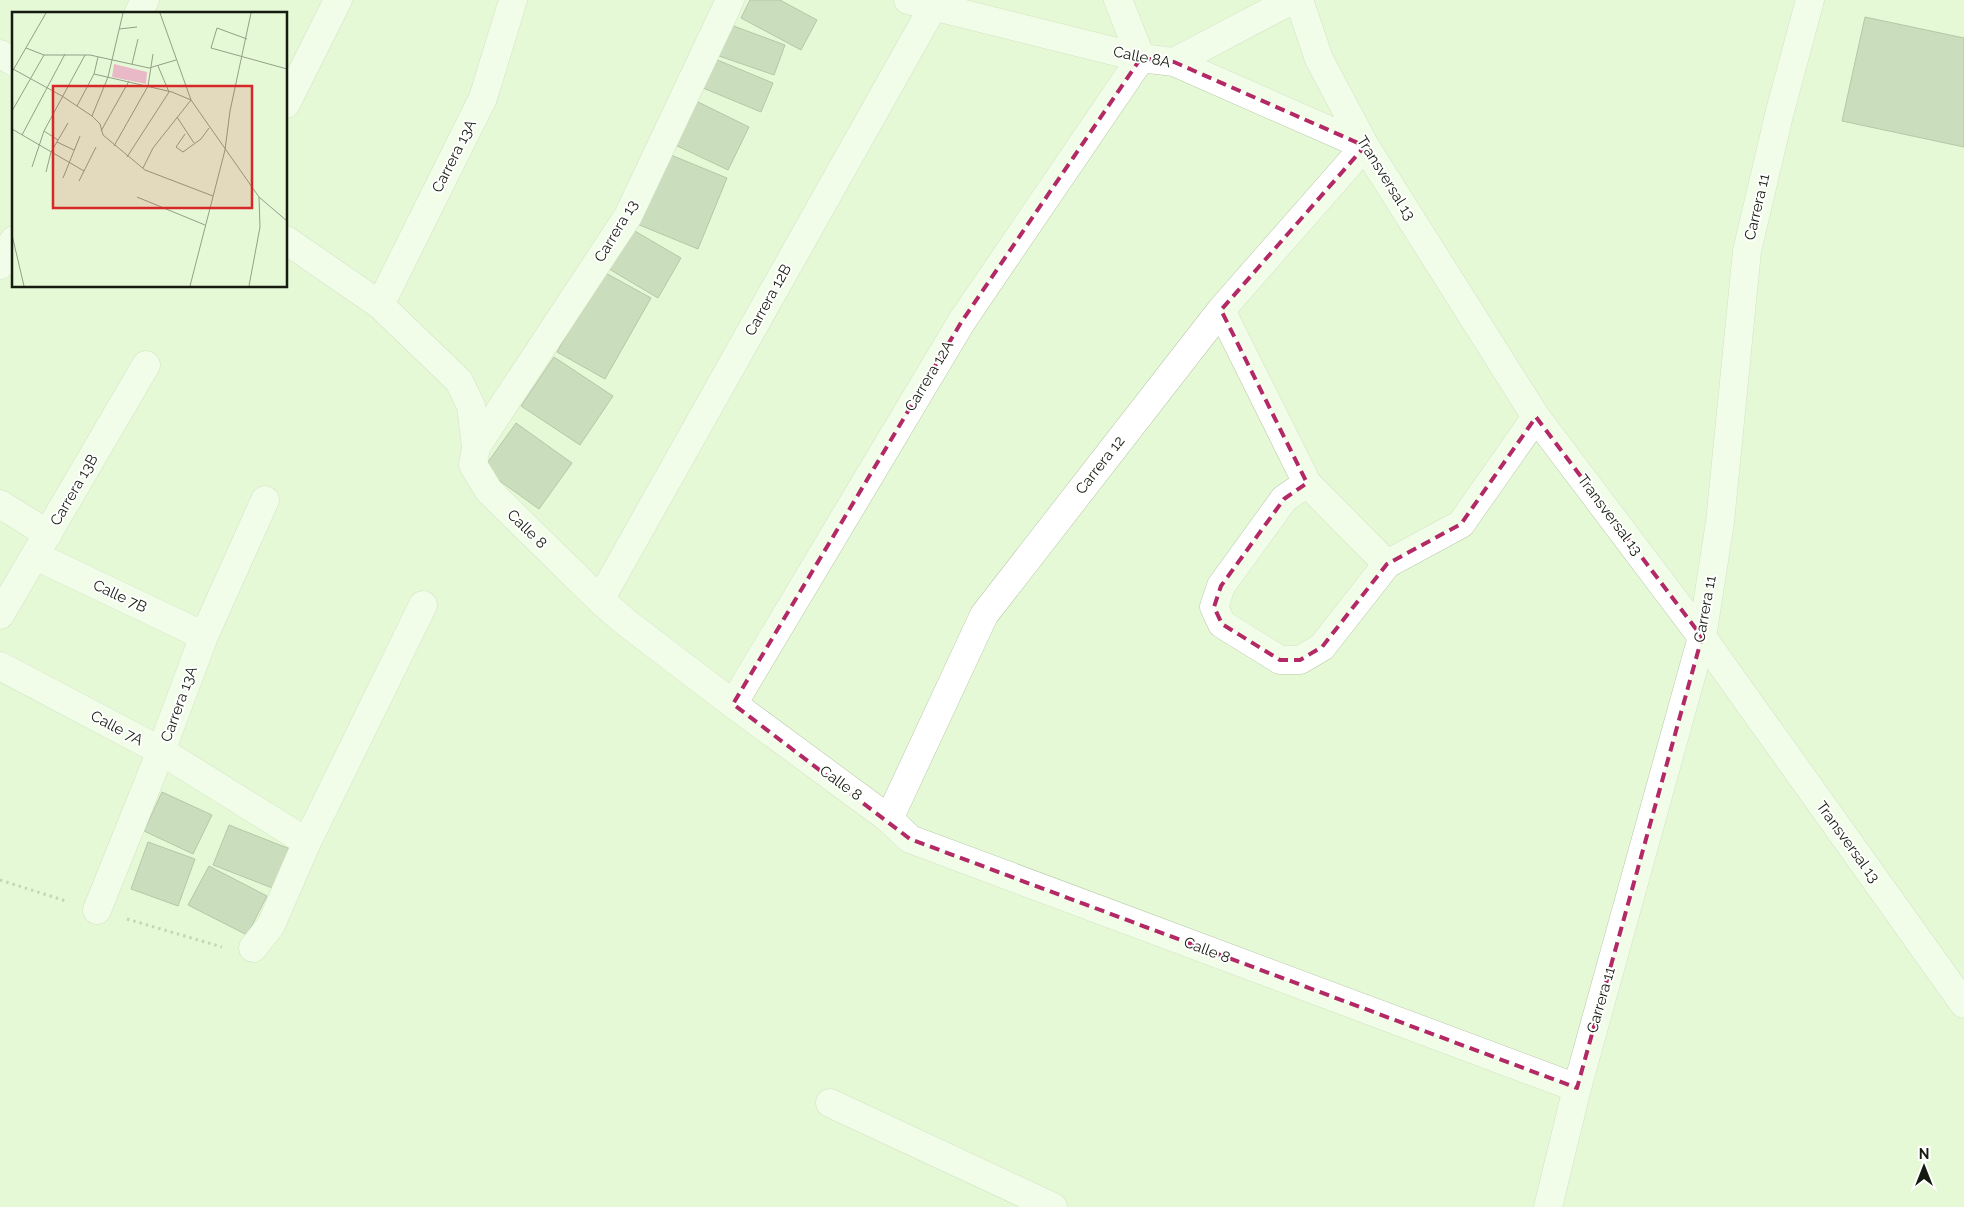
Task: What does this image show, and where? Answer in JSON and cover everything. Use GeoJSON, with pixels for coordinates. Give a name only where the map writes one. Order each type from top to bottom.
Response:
{"type":"FeatureCollection","features":[{"type":"Feature","properties":{"kind":"street"},"geometry":{"type":"LineString","coordinates":[[139,12],[145,0]]}},
{"type":"Feature","properties":{"kind":"street"},"geometry":{"type":"LineString","coordinates":[[288,100],[338,0]]}},
{"type":"Feature","properties":{"kind":"street","name":"Carrera 13A"},"geometry":{"type":"LineString","coordinates":[[380,305],[483,98],[513,0]]}},
{"type":"Feature","properties":{"kind":"street","name":"Carrera 13"},"geometry":{"type":"LineString","coordinates":[[476,447],[628,216],[730,0]]}},
{"type":"Feature","properties":{"kind":"street"},"geometry":{"type":"LineString","coordinates":[[1118,0],[1141,58]]}},
{"type":"Feature","properties":{"kind":"street"},"geometry":{"type":"LineString","coordinates":[[1174,62],[1292,0]]}},
{"type":"Feature","properties":{"kind":"street","name":"Transversal 13"},"geometry":{"type":"LineString","coordinates":[[1299,0],[1318,59],[1365,146],[1536,417],[1702,637],[1964,1004]]}},
{"type":"Feature","properties":{"kind":"street","name":"Carrera 11"},"geometry":{"type":"LineString","coordinates":[[1548,1207],[1577,1088],[1702,637],[1720,522],[1747,251],[1780,111],[1810,0]]}},
{"type":"Feature","properties":{"kind":"street","name":"Calle 8A"},"geometry":{"type":"LineString","coordinates":[[925,2],[1141,58],[1174,62],[1365,146]]}},
{"type":"Feature","properties":{"kind":"street","name":"Carrera 12B"},"geometry":{"type":"LineString","coordinates":[[600,600],[925,2]]}},
{"type":"Feature","properties":{"kind":"street"},"geometry":{"type":"LineString","coordinates":[[0,54],[12,61]]}},
{"type":"Feature","properties":{"kind":"street","name":"Carrera 12A"},"geometry":{"type":"LineString","coordinates":[[733,704],[962,321],[1141,58]]}},
{"type":"Feature","properties":{"kind":"street","name":"Carrera 12"},"geometry":{"type":"LineString","coordinates":[[889,819],[984,614],[1221,310],[1365,146]]}},
{"type":"Feature","properties":{"kind":"street","name":"Calle 8"},"geometry":{"type":"LineString","coordinates":[[288,241],[380,305],[459,381],[471,406],[476,447],[473,465],[488,491],[600,600],[628,624],[733,704],[889,819],[910,839],[1577,1088]]}},
{"type":"Feature","properties":{"kind":"street"},"geometry":{"type":"LineString","coordinates":[[0,265],[12,244]]}},
{"type":"Feature","properties":{"kind":"street"},"geometry":{"type":"LineString","coordinates":[[1221,310],[1307,483],[1387,564]]}},
{"type":"Feature","properties":{"kind":"street","name":"Carrera 13B"},"geometry":{"type":"LineString","coordinates":[[0,615],[146,365]]}},
{"type":"Feature","properties":{"kind":"street"},"geometry":{"type":"LineString","coordinates":[[1307,483],[1284,499],[1221,586],[1214,607],[1222,624],[1280,660],[1300,660],[1322,647],[1387,564],[1461,524],[1536,417]]}},
{"type":"Feature","properties":{"kind":"street","name":"Carrera 13A"},"geometry":{"type":"LineString","coordinates":[[97,910],[162,751],[204,636],[265,500]]}},
{"type":"Feature","properties":{"kind":"street","name":"Calle 7B"},"geometry":{"type":"LineString","coordinates":[[0,504],[42,545],[204,636]]}},
{"type":"Feature","properties":{"kind":"street"},"geometry":{"type":"LineString","coordinates":[[253,948],[272,925],[307,842],[423,606]]}},
{"type":"Feature","properties":{"kind":"street","name":"Calle 7A"},"geometry":{"type":"LineString","coordinates":[[0,666],[162,751],[307,842]]}},
{"type":"Feature","properties":{"kind":"street"},"geometry":{"type":"LineString","coordinates":[[830,1103],[1053,1207]]}},
{"type":"Feature","properties":{"kind":"highlighted area"},"geometry":{"type":"Polygon","coordinates":[[[1141,58],[1174,62],[1365,146],[1221,310],[1307,483],[1284,499],[1221,586],[1214,607],[1222,624],[1280,660],[1300,660],[1322,647],[1387,564],[1461,524],[1536,417],[1702,637],[1577,1088],[910,839],[733,704],[962,321],[1141,58]]]}},
{"type":"Feature","properties":{"kind":"building"},"geometry":{"type":"Polygon","coordinates":[[[750,0],[780,0],[817,20],[801,50],[741,18],[750,0]]]}},
{"type":"Feature","properties":{"kind":"building"},"geometry":{"type":"Polygon","coordinates":[[[1865,17],[1964,38],[1964,147],[1842,121],[1865,17]]]}},
{"type":"Feature","properties":{"kind":"building"},"geometry":{"type":"Polygon","coordinates":[[[731,25],[785,45],[774,75],[719,56],[731,25]]]}},
{"type":"Feature","properties":{"kind":"building"},"geometry":{"type":"Polygon","coordinates":[[[715,59],[773,83],[761,112],[703,88],[715,59]]]}},
{"type":"Feature","properties":{"kind":"building"},"geometry":{"type":"Polygon","coordinates":[[[692,99],[749,127],[728,170],[671,143],[692,99]]]}},
{"type":"Feature","properties":{"kind":"building"},"geometry":{"type":"Polygon","coordinates":[[[666,153],[727,178],[698,249],[637,224],[666,153]]]}},
{"type":"Feature","properties":{"kind":"building"},"geometry":{"type":"Polygon","coordinates":[[[628,227],[681,258],[658,298],[604,266],[628,227]]]}},
{"type":"Feature","properties":{"kind":"building"},"geometry":{"type":"Polygon","coordinates":[[[602,271],[651,298],[605,379],[557,352],[602,271]]]}},
{"type":"Feature","properties":{"kind":"building"},"geometry":{"type":"Polygon","coordinates":[[[554,357],[613,396],[580,445],[521,406],[554,357]]]}},
{"type":"Feature","properties":{"kind":"building"},"geometry":{"type":"Polygon","coordinates":[[[516,423],[572,463],[539,509],[483,469],[516,423]]]}},
{"type":"Feature","properties":{"kind":"building"},"geometry":{"type":"Polygon","coordinates":[[[162,792],[212,815],[193,854],[144,831],[162,792]]]}},
{"type":"Feature","properties":{"kind":"building"},"geometry":{"type":"Polygon","coordinates":[[[229,825],[290,849],[275,889],[213,865],[229,825]]]}},
{"type":"Feature","properties":{"kind":"building"},"geometry":{"type":"Polygon","coordinates":[[[148,842],[195,859],[178,906],[131,889],[148,842]]]}},
{"type":"Feature","properties":{"kind":"building"},"geometry":{"type":"Polygon","coordinates":[[[209,866],[267,896],[247,935],[188,905],[209,866]]]}}]}
